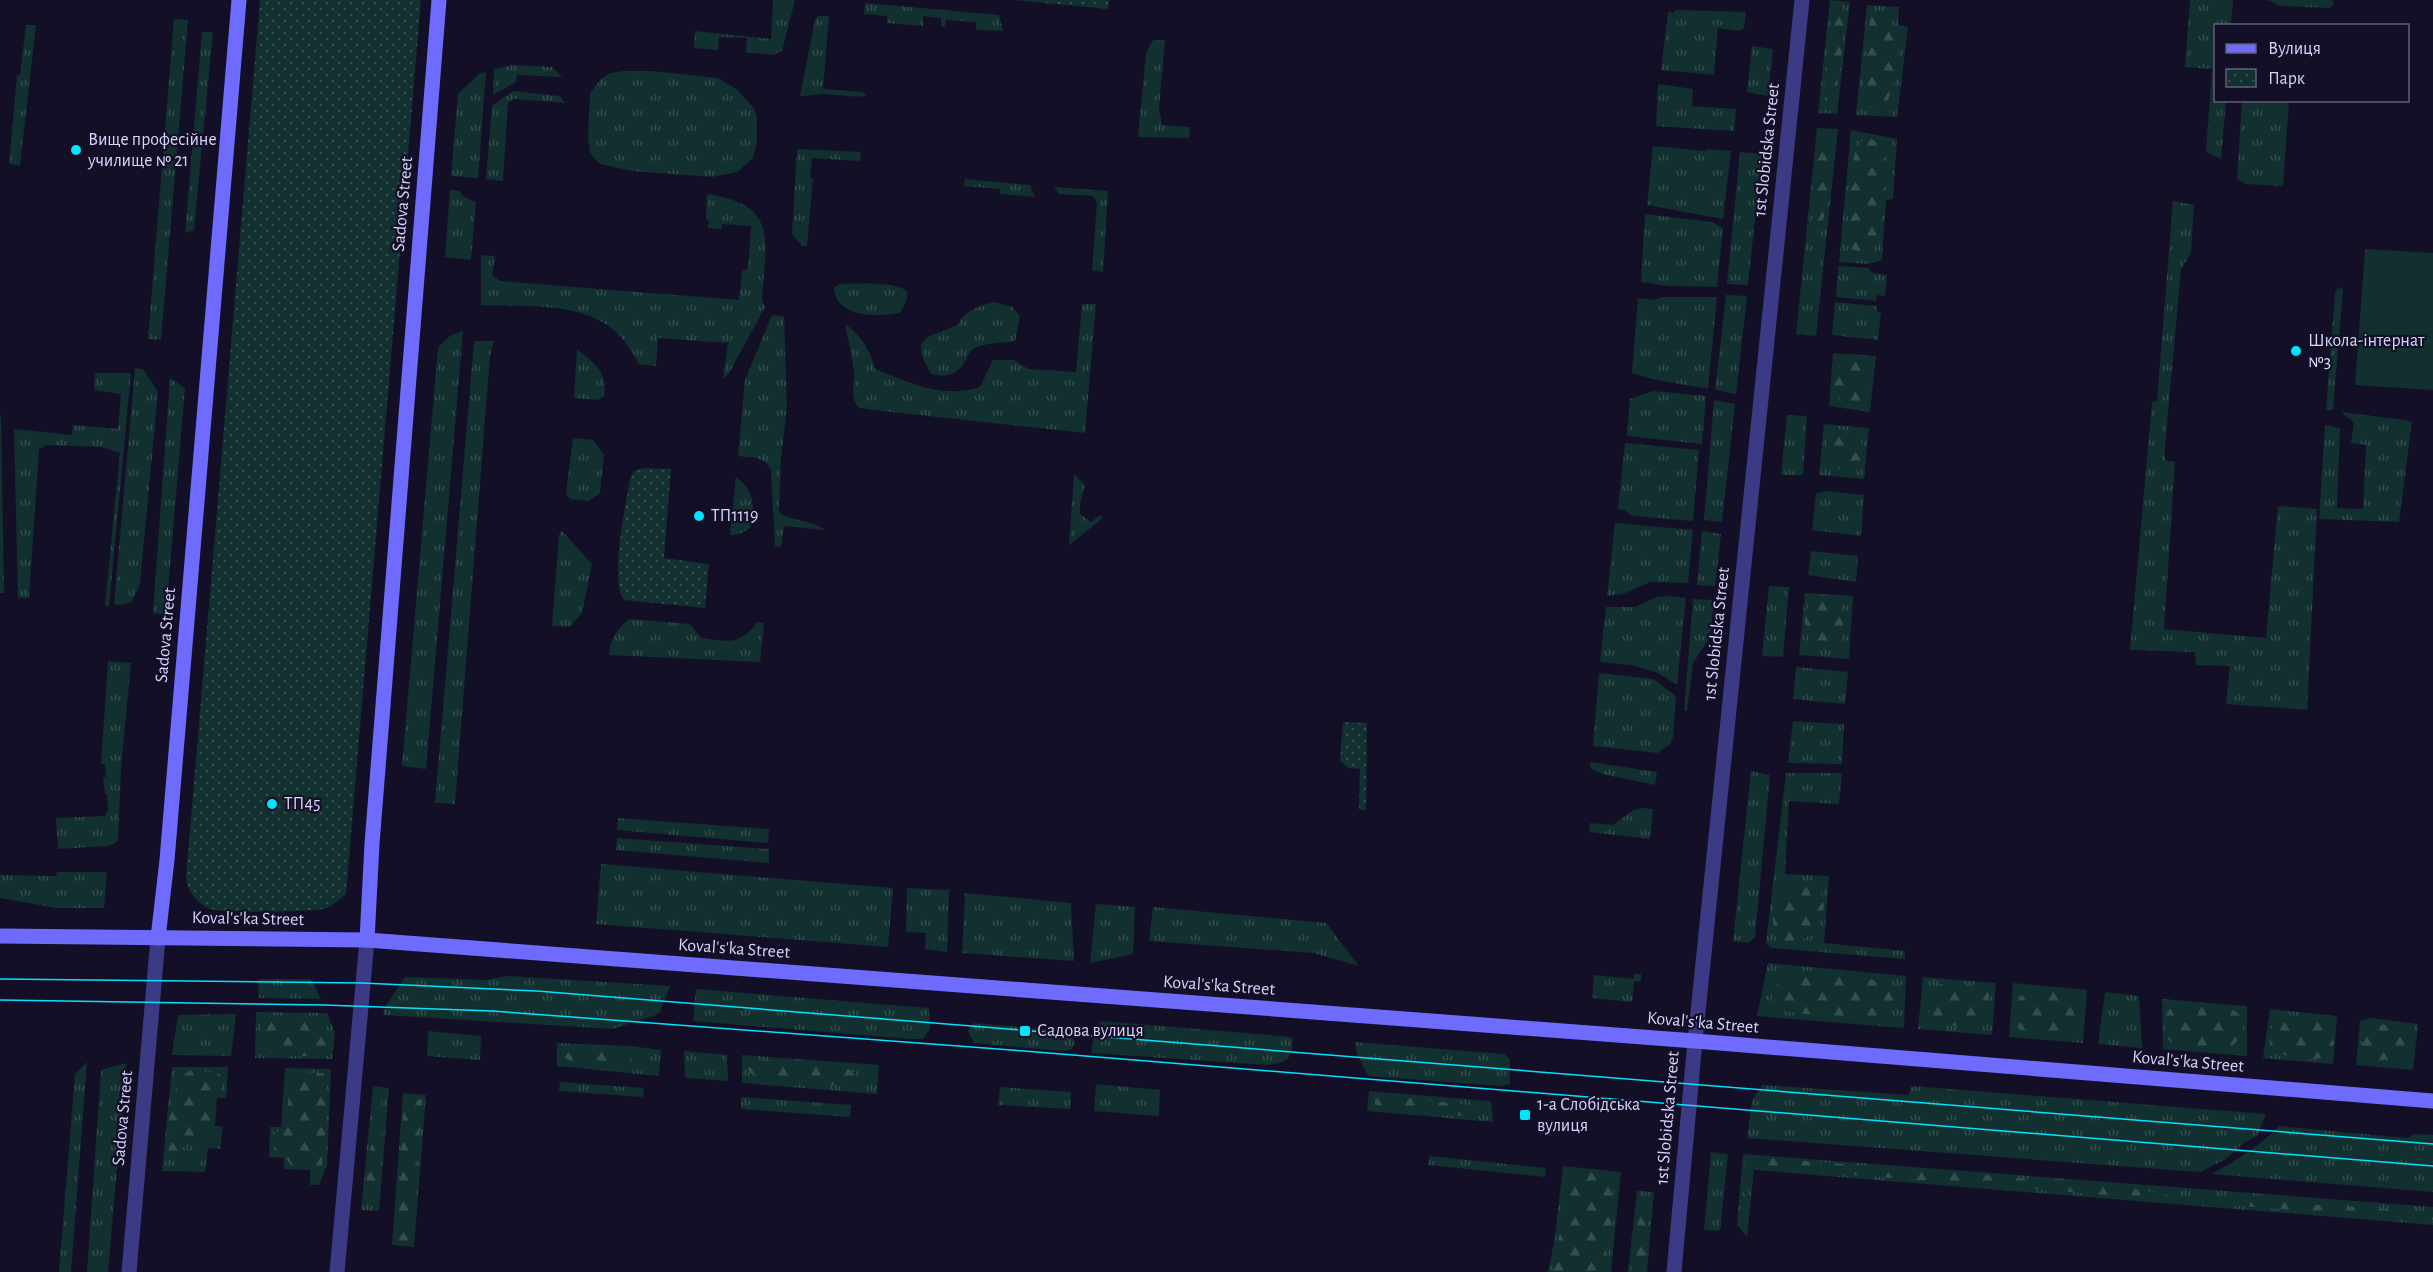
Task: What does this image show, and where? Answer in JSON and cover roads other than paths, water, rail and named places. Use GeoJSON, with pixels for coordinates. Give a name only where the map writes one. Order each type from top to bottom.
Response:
{"type":"FeatureCollection","features":[{"type":"Feature","properties":{"kind":"street","name":"Sadova Street"},"geometry":{"type":"LineString","coordinates":[[129,1272],[167,860],[239,0]]}},
{"type":"Feature","properties":{"kind":"street","name":"Sadova Street"},"geometry":{"type":"LineString","coordinates":[[337,1272],[367,940],[372,844],[439,0]]}},
{"type":"Feature","properties":{"kind":"street","name":"1st Slobidska Street"},"geometry":{"type":"LineString","coordinates":[[1674,1272],[1695,1041],[1802,0]]}},
{"type":"Feature","properties":{"kind":"street","name":"Koval's'ka Street"},"geometry":{"type":"LineString","coordinates":[[0,936],[367,940],[1695,1041],[2433,1101]]}},
{"type":"Feature","properties":{"kind":"tram line"},"geometry":{"type":"LineString","coordinates":[[0,979],[362,983],[537,991],[2433,1144]]}},
{"type":"Feature","properties":{"kind":"tram line"},"geometry":{"type":"LineString","coordinates":[[0,1000],[324,1005],[492,1011],[1024,1051],[2433,1166]]}},
{"type":"Feature","properties":{"kind":"place","name":"Вище професійне училище № 21"},"geometry":{"type":"Point","coordinates":[76,150]}},
{"type":"Feature","properties":{"kind":"place","name":"Школа-інтернат №3"},"geometry":{"type":"Point","coordinates":[2296,351]}},
{"type":"Feature","properties":{"kind":"place","name":"ТП1119"},"geometry":{"type":"Point","coordinates":[699,516]}},
{"type":"Feature","properties":{"kind":"place","name":"ТП45"},"geometry":{"type":"Point","coordinates":[272,804]}},
{"type":"Feature","properties":{"kind":"place","name":"Садова вулиця"},"geometry":{"type":"Point","coordinates":[1025,1031]}},
{"type":"Feature","properties":{"kind":"place","name":"1-а Слобідська вулиця"},"geometry":{"type":"Point","coordinates":[1525,1115]}}]}
